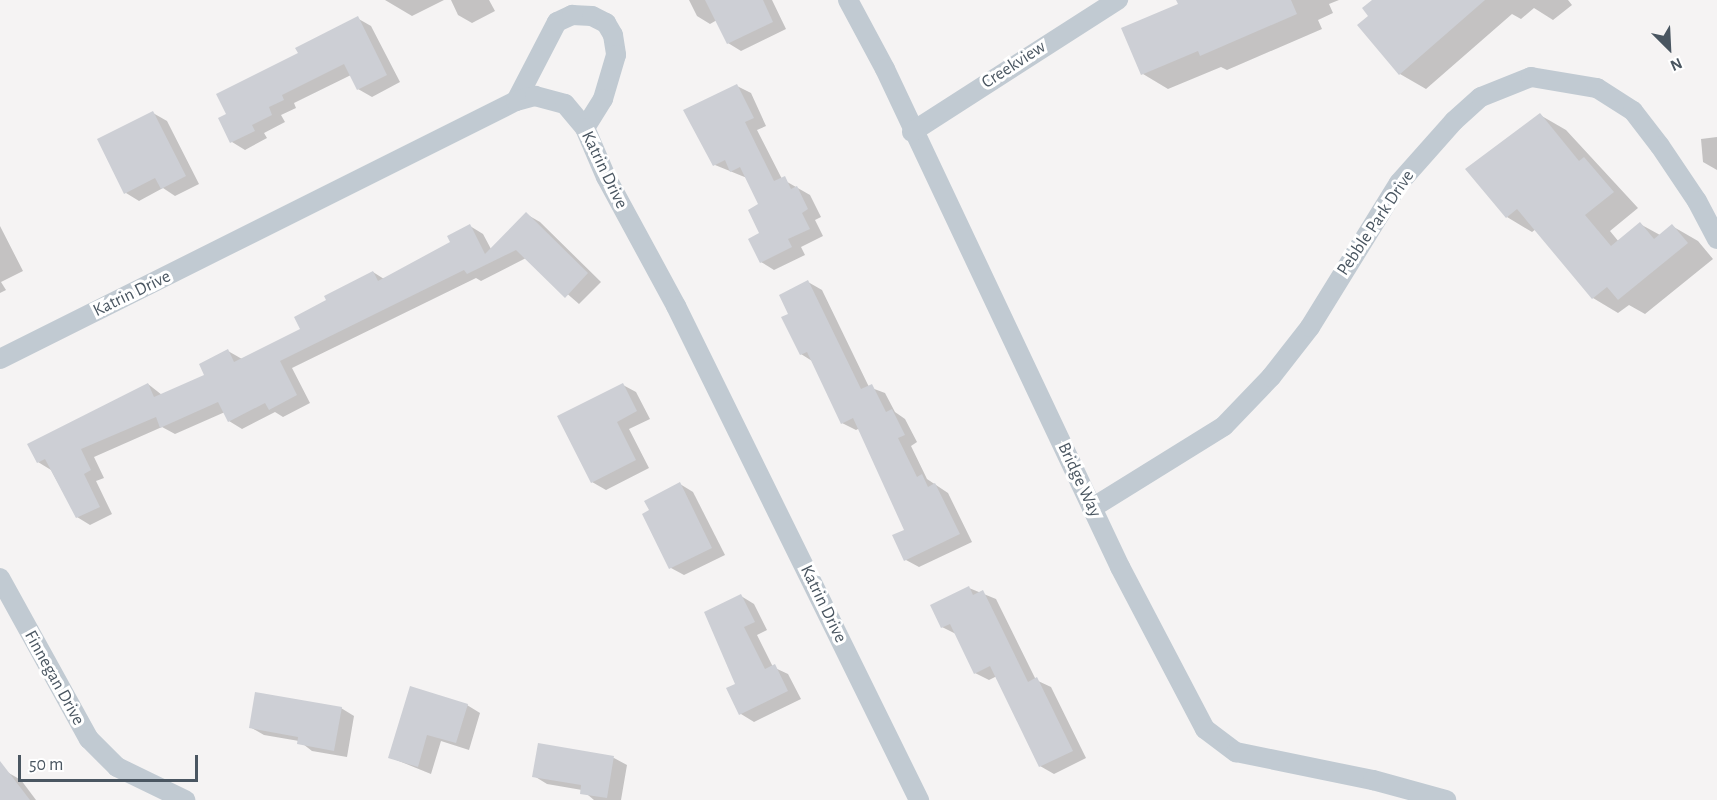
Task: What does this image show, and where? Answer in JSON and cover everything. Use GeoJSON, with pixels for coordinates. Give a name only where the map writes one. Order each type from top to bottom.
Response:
{"type":"FeatureCollection","features":[{"type":"Feature","properties":{"kind":"street","name":"Bridge Way"},"geometry":{"type":"LineString","coordinates":[[848,0],[885,69],[912,132],[1092,508],[1205,729],[1236,752],[1373,780],[1446,800]]}},
{"type":"Feature","properties":{"kind":"street","name":"Creekview"},"geometry":{"type":"LineString","coordinates":[[912,132],[1118,0]]}},
{"type":"Feature","properties":{"kind":"street"},"geometry":{"type":"LineString","coordinates":[[516,101],[557,22],[572,15],[592,16],[606,22],[613,35],[616,56],[603,99],[585,128]]}},
{"type":"Feature","properties":{"kind":"street","name":"Pebble Park Drive"},"geometry":{"type":"LineString","coordinates":[[1092,508],[1143,479],[1224,426],[1271,377],[1310,327],[1399,183],[1454,121],[1481,97],[1531,77],[1598,88],[1633,111],[1697,201],[1717,240]]}},
{"type":"Feature","properties":{"kind":"street","name":"Katrin Drive"},"geometry":{"type":"LineString","coordinates":[[0,359],[516,101],[535,96],[565,104],[585,128],[920,800]]}},
{"type":"Feature","properties":{"kind":"street","name":"Finnegan Drive"},"geometry":{"type":"LineString","coordinates":[[0,578],[89,739],[117,767],[185,800]]}},
{"type":"Feature","properties":{"kind":"building"},"geometry":{"type":"Polygon","coordinates":[[[705,0],[763,0],[773,22],[727,44],[705,0]]]}},
{"type":"Feature","properties":{"kind":"building"},"geometry":{"type":"Polygon","coordinates":[[[1176,0],[1291,0],[1297,14],[1200,56],[1198,51],[1141,75],[1121,28],[1178,4],[1176,0]]]}},
{"type":"Feature","properties":{"kind":"building"},"geometry":{"type":"Polygon","coordinates":[[[1372,0],[1485,0],[1399,75],[1357,25],[1368,16],[1362,8],[1372,0]]]}},
{"type":"Feature","properties":{"kind":"building"},"geometry":{"type":"Polygon","coordinates":[[[358,16],[387,75],[357,90],[344,64],[282,95],[284,100],[269,107],[272,115],[252,125],[255,131],[230,143],[218,118],[226,114],[216,94],[298,53],[295,48],[358,16]]]}},
{"type":"Feature","properties":{"kind":"building"},"geometry":{"type":"Polygon","coordinates":[[[737,84],[754,118],[745,122],[774,181],[785,176],[791,189],[797,186],[808,209],[802,213],[810,229],[788,239],[792,247],[760,263],[748,239],[759,233],[748,210],[758,204],[740,167],[730,172],[725,160],[713,166],[683,110],[737,84]]]}},
{"type":"Feature","properties":{"kind":"building"},"geometry":{"type":"Polygon","coordinates":[[[153,111],[186,176],[161,189],[155,178],[124,194],[97,139],[153,111]]]}},
{"type":"Feature","properties":{"kind":"building"},"geometry":{"type":"Polygon","coordinates":[[[1540,113],[1579,161],[1584,157],[1614,192],[1585,215],[1611,246],[1640,222],[1654,239],[1672,224],[1688,243],[1618,300],[1607,287],[1592,299],[1517,209],[1506,218],[1465,169],[1540,113]]]}},
{"type":"Feature","properties":{"kind":"building"},"geometry":{"type":"Polygon","coordinates":[[[526,212],[588,273],[565,298],[516,250],[467,274],[464,270],[280,361],[297,395],[269,410],[265,403],[228,422],[218,402],[160,428],[156,417],[81,449],[91,470],[84,474],[100,507],[76,518],[45,459],[37,463],[27,444],[148,383],[154,397],[204,375],[199,364],[228,349],[234,362],[300,329],[294,317],[326,300],[324,296],[373,271],[378,281],[450,242],[447,236],[470,224],[485,254],[526,212]]]}},
{"type":"Feature","properties":{"kind":"building"},"geometry":{"type":"Polygon","coordinates":[[[808,280],[861,389],[872,384],[886,412],[892,409],[905,435],[898,438],[917,477],[922,474],[928,487],[935,483],[960,534],[904,561],[892,535],[904,530],[853,418],[841,424],[807,352],[800,355],[781,317],[788,314],[779,295],[808,280]]]}},
{"type":"Feature","properties":{"kind":"building"},"geometry":{"type":"Polygon","coordinates":[[[623,383],[637,411],[617,422],[636,460],[591,483],[557,416],[623,383]]]}},
{"type":"Feature","properties":{"kind":"building"},"geometry":{"type":"Polygon","coordinates":[[[680,482],[712,548],[669,569],[642,514],[649,510],[644,501],[680,482]]]}},
{"type":"Feature","properties":{"kind":"building"},"geometry":{"type":"Polygon","coordinates":[[[969,586],[973,595],[983,590],[1028,682],[1037,677],[1073,751],[1039,767],[990,666],[974,674],[950,624],[941,628],[930,605],[969,586]]]}},
{"type":"Feature","properties":{"kind":"building"},"geometry":{"type":"Polygon","coordinates":[[[741,594],[755,622],[744,627],[765,669],[775,664],[788,691],[739,715],[726,688],[735,684],[704,612],[741,594]]]}},
{"type":"Feature","properties":{"kind":"building"},"geometry":{"type":"Polygon","coordinates":[[[410,686],[468,704],[456,743],[427,735],[418,767],[388,758],[410,686]]]}},
{"type":"Feature","properties":{"kind":"building"},"geometry":{"type":"Polygon","coordinates":[[[255,692],[342,707],[334,751],[297,744],[298,737],[249,728],[255,692]]]}},
{"type":"Feature","properties":{"kind":"building"},"geometry":{"type":"Polygon","coordinates":[[[538,743],[614,756],[607,798],[580,794],[581,785],[532,777],[538,743]]]}},
{"type":"Feature","properties":{"kind":"building"},"geometry":{"type":"Polygon","coordinates":[[[0,761],[30,800],[0,800],[0,761]]]}}]}
